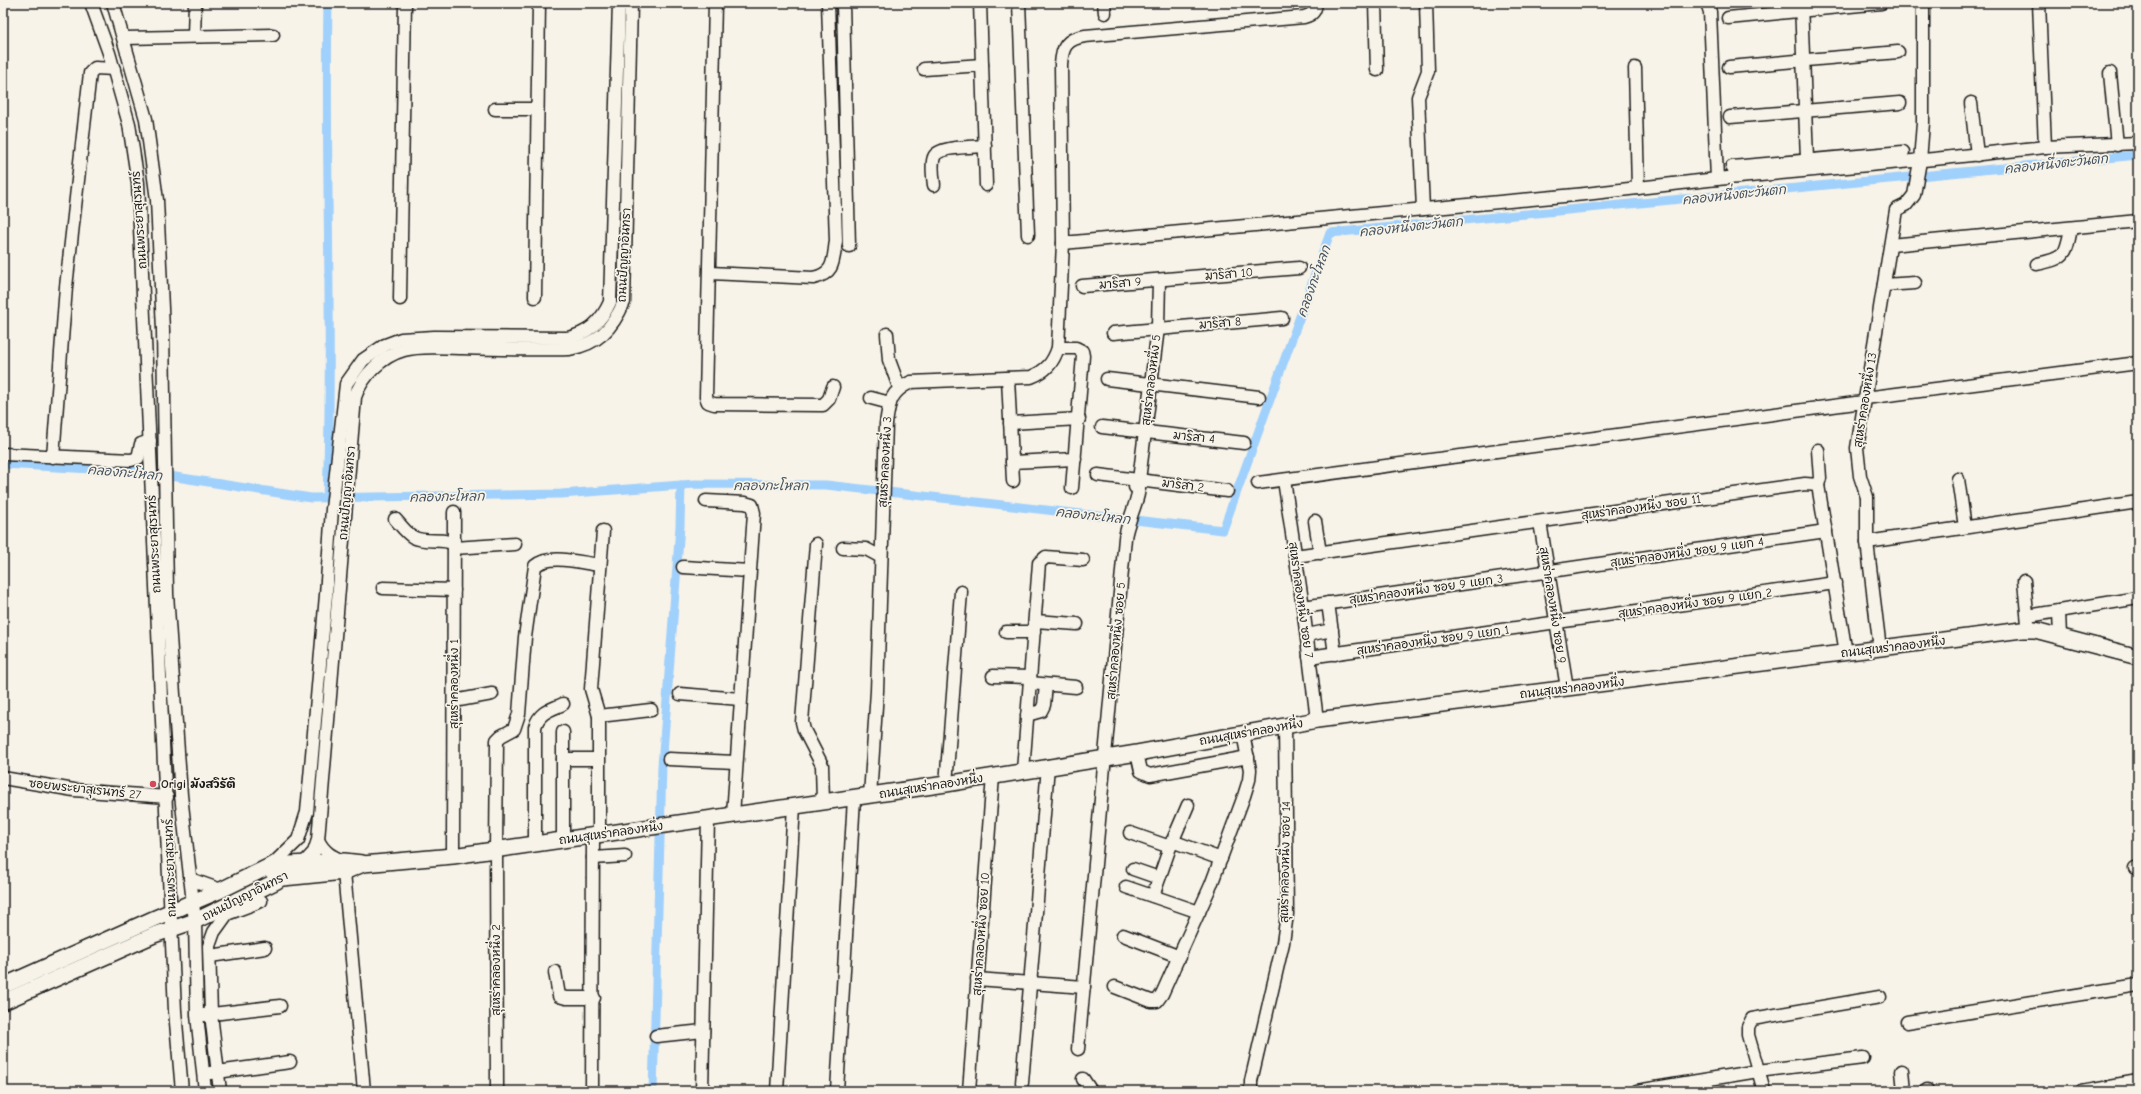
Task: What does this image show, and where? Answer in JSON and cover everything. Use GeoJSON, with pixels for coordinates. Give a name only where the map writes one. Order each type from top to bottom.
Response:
{"type":"FeatureCollection","features":[{"type":"Feature","properties":{"kind":"main road","name":"ถนนสุเหร่าคลองหนึ่ง"},"geometry":{"type":"LineString","coordinates":[[280,880],[344,866],[453,856],[870,796],[1048,766],[1137,753],[1317,720],[1880,649],[2028,623],[2060,637],[2138,657]]}},
{"type":"Feature","properties":{"kind":"main road","name":"ถนนสุเหร่าคลองหนึ่ง"},"geometry":{"type":"LineString","coordinates":[[272,865],[304,864],[344,866]]}},
{"type":"Feature","properties":{"kind":"main road"},"geometry":{"type":"LineString","coordinates":[[272,865],[272,871],[280,880]]}},
{"type":"Feature","properties":{"kind":"main road","name":"ถนนปัญญาอินทรา"},"geometry":{"type":"LineString","coordinates":[[3,986],[171,911],[193,903],[272,865]]}},
{"type":"Feature","properties":{"kind":"main road","name":"ถนนปัญญาอินทรา"},"geometry":{"type":"LineString","coordinates":[[3,1002],[154,935],[195,921],[280,880]]}},
{"type":"Feature","properties":{"kind":"street","name":"ถนนพระยาสุเรนทร์"},"geometry":{"type":"LineString","coordinates":[[91,3],[114,68],[129,124],[138,182],[173,955],[182,1091]]}},
{"type":"Feature","properties":{"kind":"street","name":"ถนนพระยาสุเรนทร์"},"geometry":{"type":"LineString","coordinates":[[113,3],[125,38],[146,119],[157,200],[163,330],[163,416],[166,456],[165,490],[170,653],[181,795],[195,921],[197,1015],[205,1091]]}},
{"type":"Feature","properties":{"kind":"street"},"geometry":{"type":"LineString","coordinates":[[194,36],[195,3]]}},
{"type":"Feature","properties":{"kind":"street"},"geometry":{"type":"LineString","coordinates":[[400,299],[405,3]]}},
{"type":"Feature","properties":{"kind":"street"},"geometry":{"type":"LineString","coordinates":[[535,297],[539,3]]}},
{"type":"Feature","properties":{"kind":"street","name":"ถนนปัญญาอินทรา"},"geometry":{"type":"LineString","coordinates":[[272,865],[298,840],[306,812],[326,595],[332,509],[346,384],[363,360],[385,345],[401,339],[434,337],[567,338],[580,336],[596,324],[605,314],[610,302],[618,3]]}},
{"type":"Feature","properties":{"kind":"street","name":"ถนนปัญญาอินทรา"},"geometry":{"type":"LineString","coordinates":[[280,880],[304,864],[314,852],[318,840],[355,397],[364,378],[392,354],[404,350],[435,347],[569,349],[586,346],[606,331],[617,318],[624,302],[631,3]]}},
{"type":"Feature","properties":{"kind":"street"},"geometry":{"type":"LineString","coordinates":[[715,3],[706,397],[708,402],[714,404],[823,405],[829,399],[833,387]]}},
{"type":"Feature","properties":{"kind":"street"},"geometry":{"type":"LineString","coordinates":[[710,273],[813,278],[823,276],[830,270],[836,241],[828,3]]}},
{"type":"Feature","properties":{"kind":"street"},"geometry":{"type":"LineString","coordinates":[[843,3],[849,246]]}},
{"type":"Feature","properties":{"kind":"street"},"geometry":{"type":"LineString","coordinates":[[980,3],[986,185]]}},
{"type":"Feature","properties":{"kind":"street"},"geometry":{"type":"LineString","coordinates":[[1019,3],[1028,235]]}},
{"type":"Feature","properties":{"kind":"street"},"geometry":{"type":"LineString","coordinates":[[887,334],[889,360],[899,387],[911,382],[1031,377],[1040,374],[1049,366],[1058,348],[1063,243],[1061,64],[1063,47],[1072,39],[1085,36],[1304,17],[1311,15],[1315,11],[1316,3]]}},
{"type":"Feature","properties":{"kind":"street"},"geometry":{"type":"LineString","coordinates":[[1375,3],[1377,70]]}},
{"type":"Feature","properties":{"kind":"street"},"geometry":{"type":"LineString","coordinates":[[1423,209],[1418,97],[1428,71],[1426,3]]}},
{"type":"Feature","properties":{"kind":"street"},"geometry":{"type":"LineString","coordinates":[[1707,3],[1710,12],[1717,179]]}},
{"type":"Feature","properties":{"kind":"street"},"geometry":{"type":"LineString","coordinates":[[1728,18],[1801,7],[1881,3]]}},
{"type":"Feature","properties":{"kind":"street","name":"สุเหร่าคลองหนึ่ง 13"},"geometry":{"type":"LineString","coordinates":[[1880,649],[1867,542],[1867,497],[1860,476],[1857,448],[1896,210],[1910,201],[1917,182],[1920,163],[1923,123],[1923,3]]}},
{"type":"Feature","properties":{"kind":"street"},"geometry":{"type":"LineString","coordinates":[[2039,3],[2045,147]]}},
{"type":"Feature","properties":{"kind":"street"},"geometry":{"type":"LineString","coordinates":[[1801,7],[1807,159]]}},
{"type":"Feature","properties":{"kind":"street"},"geometry":{"type":"LineString","coordinates":[[125,38],[273,35]]}},
{"type":"Feature","properties":{"kind":"street"},"geometry":{"type":"LineString","coordinates":[[1729,67],[1898,52]]}},
{"type":"Feature","properties":{"kind":"street"},"geometry":{"type":"LineString","coordinates":[[924,69],[982,65]]}},
{"type":"Feature","properties":{"kind":"street"},"geometry":{"type":"LineString","coordinates":[[53,458],[66,287],[90,72],[95,68],[114,68]]}},
{"type":"Feature","properties":{"kind":"street"},"geometry":{"type":"LineString","coordinates":[[1635,68],[1638,188]]}},
{"type":"Feature","properties":{"kind":"street"},"geometry":{"type":"LineString","coordinates":[[2110,73],[2117,145]]}},
{"type":"Feature","properties":{"kind":"street"},"geometry":{"type":"LineString","coordinates":[[1730,117],[1900,102]]}},
{"type":"Feature","properties":{"kind":"street"},"geometry":{"type":"LineString","coordinates":[[1971,103],[1977,155]]}},
{"type":"Feature","properties":{"kind":"street"},"geometry":{"type":"LineString","coordinates":[[495,109],[537,109]]}},
{"type":"Feature","properties":{"kind":"street"},"geometry":{"type":"LineString","coordinates":[[1063,243],[1638,188],[1717,179],[1920,163],[2045,147],[2138,143]]}},
{"type":"Feature","properties":{"kind":"street"},"geometry":{"type":"LineString","coordinates":[[934,185],[933,158],[936,152],[943,149],[985,146]]}},
{"type":"Feature","properties":{"kind":"street"},"geometry":{"type":"LineString","coordinates":[[1732,167],[1807,159],[1903,152]]}},
{"type":"Feature","properties":{"kind":"street"},"geometry":{"type":"LineString","coordinates":[[1891,245],[2138,221]]}},
{"type":"Feature","properties":{"kind":"street"},"geometry":{"type":"LineString","coordinates":[[2037,264],[2056,260],[2063,256],[2067,251],[2071,228]]}},
{"type":"Feature","properties":{"kind":"street","name":"มาริสา 10"},"geometry":{"type":"LineString","coordinates":[[1159,280],[1299,268]]}},
{"type":"Feature","properties":{"kind":"street","name":"มาริสา 9"},"geometry":{"type":"LineString","coordinates":[[1082,286],[1159,280]]}},
{"type":"Feature","properties":{"kind":"street","name":"สุเหร่าคลองหนึ่ง 5"},"geometry":{"type":"LineString","coordinates":[[1127,524],[1140,487],[1139,480],[1158,328],[1159,280]]}},
{"type":"Feature","properties":{"kind":"street"},"geometry":{"type":"LineString","coordinates":[[1884,285],[1914,283]]}},
{"type":"Feature","properties":{"kind":"street","name":"มาริสา 8"},"geometry":{"type":"LineString","coordinates":[[1112,332],[1282,318]]}},
{"type":"Feature","properties":{"kind":"street"},"geometry":{"type":"LineString","coordinates":[[1058,348],[1076,348],[1082,351],[1084,356],[1072,488]]}},
{"type":"Feature","properties":{"kind":"street"},"geometry":{"type":"LineString","coordinates":[[1258,483],[2138,363]]}},
{"type":"Feature","properties":{"kind":"street"},"geometry":{"type":"LineString","coordinates":[[1008,378],[1013,481]]}},
{"type":"Feature","properties":{"kind":"street"},"geometry":{"type":"LineString","coordinates":[[1107,379],[1259,396]]}},
{"type":"Feature","properties":{"kind":"street","name":"สุเหร่าคลองหนึ่ง 3"},"geometry":{"type":"LineString","coordinates":[[870,796],[877,691],[886,424],[893,394],[899,387]]}},
{"type":"Feature","properties":{"kind":"street"},"geometry":{"type":"LineString","coordinates":[[871,398],[890,403]]}},
{"type":"Feature","properties":{"kind":"street"},"geometry":{"type":"LineString","coordinates":[[1010,423],[1079,419]]}},
{"type":"Feature","properties":{"kind":"street","name":"มาริสา 4"},"geometry":{"type":"LineString","coordinates":[[1102,427],[1244,442]]}},
{"type":"Feature","properties":{"kind":"street"},"geometry":{"type":"LineString","coordinates":[[3,454],[53,458],[135,460],[138,458],[141,444],[150,441]]}},
{"type":"Feature","properties":{"kind":"street"},"geometry":{"type":"LineString","coordinates":[[1818,450],[1820,478],[1818,485],[1846,653]]}},
{"type":"Feature","properties":{"kind":"street"},"geometry":{"type":"LineString","coordinates":[[1012,462],[1074,459]]}},
{"type":"Feature","properties":{"kind":"street","name":"มาริสา 2"},"geometry":{"type":"LineString","coordinates":[[1098,475],[1227,491]]}},
{"type":"Feature","properties":{"kind":"street"},"geometry":{"type":"LineString","coordinates":[[1958,479],[1965,527]]}},
{"type":"Feature","properties":{"kind":"street","name":"สุเหร่าคลองหนึ่ง ซอย 7"},"geometry":{"type":"LineString","coordinates":[[1284,480],[1307,635],[1317,720]]}},
{"type":"Feature","properties":{"kind":"street","name":"สุเหร่าคลองหนึ่ง ซอย 11"},"geometry":{"type":"LineString","coordinates":[[1295,556],[1812,483],[1818,485]]}},
{"type":"Feature","properties":{"kind":"street"},"geometry":{"type":"LineString","coordinates":[[706,501],[745,503],[752,505],[754,513],[735,762],[733,815]]}},
{"type":"Feature","properties":{"kind":"street"},"geometry":{"type":"LineString","coordinates":[[1867,542],[2138,502]]}},
{"type":"Feature","properties":{"kind":"street","name":"สุเหร่าคลองหนึ่ง 1"},"geometry":{"type":"LineString","coordinates":[[453,856],[454,512]]}},
{"type":"Feature","properties":{"kind":"street"},"geometry":{"type":"LineString","coordinates":[[395,519],[411,536],[418,539],[445,540],[454,546],[515,544]]}},
{"type":"Feature","properties":{"kind":"street"},"geometry":{"type":"LineString","coordinates":[[1315,522],[1320,553]]}},
{"type":"Feature","properties":{"kind":"street","name":"สุเหร่าคลองหนึ่ง ซอย 9"},"geometry":{"type":"LineString","coordinates":[[1540,522],[1567,688]]}},
{"type":"Feature","properties":{"kind":"street","name":"สุเหร่าคลองหนึ่ง ซอย 5"},"geometry":{"type":"LineString","coordinates":[[1078,1050],[1127,524]]}},
{"type":"Feature","properties":{"kind":"street"},"geometry":{"type":"LineString","coordinates":[[592,1091],[594,998],[593,858],[596,835],[599,716],[591,689],[603,531]]}},
{"type":"Feature","properties":{"kind":"street","name":"สุเหร่าคลองหนึ่ง ซอย 9 แยก 4"},"geometry":{"type":"LineString","coordinates":[[1548,572],[1826,531]]}},
{"type":"Feature","properties":{"kind":"street"},"geometry":{"type":"LineString","coordinates":[[816,544],[802,722],[804,730],[822,765],[823,802]]}},
{"type":"Feature","properties":{"kind":"street"},"geometry":{"type":"LineString","coordinates":[[843,548],[866,549],[882,557]]}},
{"type":"Feature","properties":{"kind":"street"},"geometry":{"type":"LineString","coordinates":[[1023,771],[1039,564],[1046,556],[1083,560]]}},
{"type":"Feature","properties":{"kind":"street","name":"สุเหร่าคลองหนึ่ง 2"},"geometry":{"type":"LineString","coordinates":[[497,1091],[497,740],[514,729],[519,714],[525,637],[535,566],[540,562],[558,560],[600,565]]}},
{"type":"Feature","properties":{"kind":"street"},"geometry":{"type":"LineString","coordinates":[[683,567],[749,571]]}},
{"type":"Feature","properties":{"kind":"street","name":"สุเหร่าคลองหนึ่ง ซอย 9 แยก 3"},"geometry":{"type":"LineString","coordinates":[[1303,606],[1548,572]]}},
{"type":"Feature","properties":{"kind":"street"},"geometry":{"type":"LineString","coordinates":[[2024,581],[2028,623],[2060,611],[2138,598]]}},
{"type":"Feature","properties":{"kind":"street","name":"สุเหร่าคลองหนึ่ง ซอย 9 แยก 2"},"geometry":{"type":"LineString","coordinates":[[1556,622],[1835,583]]}},
{"type":"Feature","properties":{"kind":"street"},"geometry":{"type":"LineString","coordinates":[[383,588],[454,590]]}},
{"type":"Feature","properties":{"kind":"street"},"geometry":{"type":"LineString","coordinates":[[946,784],[961,592]]}},
{"type":"Feature","properties":{"kind":"street"},"geometry":{"type":"LineString","coordinates":[[1328,603],[1335,654]]}},
{"type":"Feature","properties":{"kind":"street"},"geometry":{"type":"LineString","coordinates":[[2060,611],[2060,637]]}},
{"type":"Feature","properties":{"kind":"street","name":"สุเหร่าคลองหนึ่ง ซอย 9 แยก 1"},"geometry":{"type":"LineString","coordinates":[[1309,657],[1556,622]]}},
{"type":"Feature","properties":{"kind":"street"},"geometry":{"type":"LineString","coordinates":[[1006,632],[1035,627],[1077,624]]}},
{"type":"Feature","properties":{"kind":"street"},"geometry":{"type":"LineString","coordinates":[[1307,635],[1332,630]]}},
{"type":"Feature","properties":{"kind":"street"},"geometry":{"type":"LineString","coordinates":[[993,676],[1030,680],[1046,685],[1076,687]]}},
{"type":"Feature","properties":{"kind":"street"},"geometry":{"type":"LineString","coordinates":[[1027,715],[1041,711],[1044,705],[1046,685]]}},
{"type":"Feature","properties":{"kind":"street"},"geometry":{"type":"LineString","coordinates":[[454,701],[492,694]]}},
{"type":"Feature","properties":{"kind":"street"},"geometry":{"type":"LineString","coordinates":[[680,694],[740,699]]}},
{"type":"Feature","properties":{"kind":"street"},"geometry":{"type":"LineString","coordinates":[[535,844],[535,727],[540,716],[544,712],[563,704]]}},
{"type":"Feature","properties":{"kind":"street"},"geometry":{"type":"LineString","coordinates":[[599,716],[651,710]]}},
{"type":"Feature","properties":{"kind":"street","name":"สุเหร่าคลองหนึ่ง ซอย 14"},"geometry":{"type":"LineString","coordinates":[[1251,1091],[1251,1081],[1283,942],[1287,914],[1285,725]]}},
{"type":"Feature","properties":{"kind":"street"},"geometry":{"type":"LineString","coordinates":[[563,732],[563,840]]}},
{"type":"Feature","properties":{"kind":"street"},"geometry":{"type":"LineString","coordinates":[[1115,987],[1151,1001],[1157,1001],[1180,957],[1221,858],[1249,780],[1248,757],[1243,733]]}},
{"type":"Feature","properties":{"kind":"street"},"geometry":{"type":"LineString","coordinates":[[1137,753],[1141,771],[1150,774],[1248,757]]}},
{"type":"Feature","properties":{"kind":"street"},"geometry":{"type":"LineString","coordinates":[[563,759],[598,759]]}},
{"type":"Feature","properties":{"kind":"street"},"geometry":{"type":"LineString","coordinates":[[669,759],[735,762]]}},
{"type":"Feature","properties":{"kind":"street"},"geometry":{"type":"LineString","coordinates":[[1022,1083],[1032,983],[1048,766]]}},
{"type":"Feature","properties":{"kind":"street","name":"สุเหร่าคลองหนึ่ง ซอย 10"},"geometry":{"type":"LineString","coordinates":[[969,1091],[993,776]]}},
{"type":"Feature","properties":{"kind":"street","name":"ซอยพระยาสุเรนทร์ 27"},"geometry":{"type":"LineString","coordinates":[[3,778],[74,790],[167,797]]}},
{"type":"Feature","properties":{"kind":"street"},"geometry":{"type":"LineString","coordinates":[[838,1091],[854,798]]}},
{"type":"Feature","properties":{"kind":"street"},"geometry":{"type":"LineString","coordinates":[[1153,896],[1171,844],[1188,805]]}},
{"type":"Feature","properties":{"kind":"street"},"geometry":{"type":"LineString","coordinates":[[776,1091],[794,806]]}},
{"type":"Feature","properties":{"kind":"street"},"geometry":{"type":"LineString","coordinates":[[702,1091],[708,819]]}},
{"type":"Feature","properties":{"kind":"street"},"geometry":{"type":"LineString","coordinates":[[1130,833],[1221,858]]}},
{"type":"Feature","properties":{"kind":"street"},"geometry":{"type":"LineString","coordinates":[[318,840],[322,849],[344,866],[364,1091]]}},
{"type":"Feature","properties":{"kind":"street"},"geometry":{"type":"LineString","coordinates":[[593,858],[625,856]]}},
{"type":"Feature","properties":{"kind":"street"},"geometry":{"type":"LineString","coordinates":[[1133,870],[1159,878]]}},
{"type":"Feature","properties":{"kind":"street"},"geometry":{"type":"LineString","coordinates":[[190,879],[221,890]]}},
{"type":"Feature","properties":{"kind":"street"},"geometry":{"type":"LineString","coordinates":[[153,919],[162,908],[171,887]]}},
{"type":"Feature","properties":{"kind":"street"},"geometry":{"type":"LineString","coordinates":[[1126,887],[1199,912]]}},
{"type":"Feature","properties":{"kind":"street"},"geometry":{"type":"LineString","coordinates":[[220,1091],[211,1014],[211,937],[227,914],[261,901]]}},
{"type":"Feature","properties":{"kind":"street"},"geometry":{"type":"LineString","coordinates":[[154,935],[165,944],[173,955]]}},
{"type":"Feature","properties":{"kind":"street"},"geometry":{"type":"LineString","coordinates":[[1122,935],[1180,957]]}},
{"type":"Feature","properties":{"kind":"street"},"geometry":{"type":"LineString","coordinates":[[210,956],[265,948]]}},
{"type":"Feature","properties":{"kind":"street"},"geometry":{"type":"LineString","coordinates":[[555,972],[557,987],[562,997],[594,998]]}},
{"type":"Feature","properties":{"kind":"street"},"geometry":{"type":"LineString","coordinates":[[977,979],[1084,987]]}},
{"type":"Feature","properties":{"kind":"street"},"geometry":{"type":"LineString","coordinates":[[1907,1022],[2138,984]]}},
{"type":"Feature","properties":{"kind":"street"},"geometry":{"type":"LineString","coordinates":[[1764,1091],[1748,1034],[1748,1027],[1752,1019],[1880,997]]}},
{"type":"Feature","properties":{"kind":"street"},"geometry":{"type":"LineString","coordinates":[[197,1015],[280,1006]]}},
{"type":"Feature","properties":{"kind":"street"},"geometry":{"type":"LineString","coordinates":[[656,1036],[704,1031]]}},
{"type":"Feature","properties":{"kind":"street"},"geometry":{"type":"LineString","coordinates":[[1637,1091],[1758,1072],[1863,1058]]}},
{"type":"Feature","properties":{"kind":"street"},"geometry":{"type":"LineString","coordinates":[[203,1075],[290,1062]]}},
{"type":"Feature","properties":{"kind":"street"},"geometry":{"type":"LineString","coordinates":[[1902,1071],[1904,1091]]}},
{"type":"Feature","properties":{"kind":"street"},"geometry":{"type":"LineString","coordinates":[[1083,1079],[1091,1091]]}},
{"type":"Feature","properties":{"kind":"street"},"geometry":{"type":"LineString","coordinates":[[2082,1091],[2138,1081]]}},
{"type":"Feature","properties":{"kind":"waterway"},"geometry":{"type":"LineString","coordinates":[[327,498],[329,436],[327,127],[328,3]]}},
{"type":"Feature","properties":{"kind":"waterway","name":"คลองกะโหลก"},"geometry":{"type":"LineString","coordinates":[[3,464],[144,472],[311,498],[561,494],[695,484],[826,485],[1223,530],[1330,233],[2138,155]]}},
{"type":"Feature","properties":{"kind":"waterway"},"geometry":{"type":"LineString","coordinates":[[653,1091],[662,766],[680,526],[681,485]]}},
{"type":"Feature","properties":{"kind":"place","name":"Origi มังสวิรัติ"},"geometry":{"type":"Point","coordinates":[153,784]}},
{"type":"Feature","properties":{"kind":"water label","name":"คลองหนึ่งตะวันตก"},"geometry":{"type":"Point","coordinates":[2056,163]}},
{"type":"Feature","properties":{"kind":"water label","name":"คลองหนึ่งตะวันตก"},"geometry":{"type":"Point","coordinates":[1734,194]}},
{"type":"Feature","properties":{"kind":"water label","name":"คลองหนึ่งตะวันตก"},"geometry":{"type":"Point","coordinates":[1411,226]}}]}
